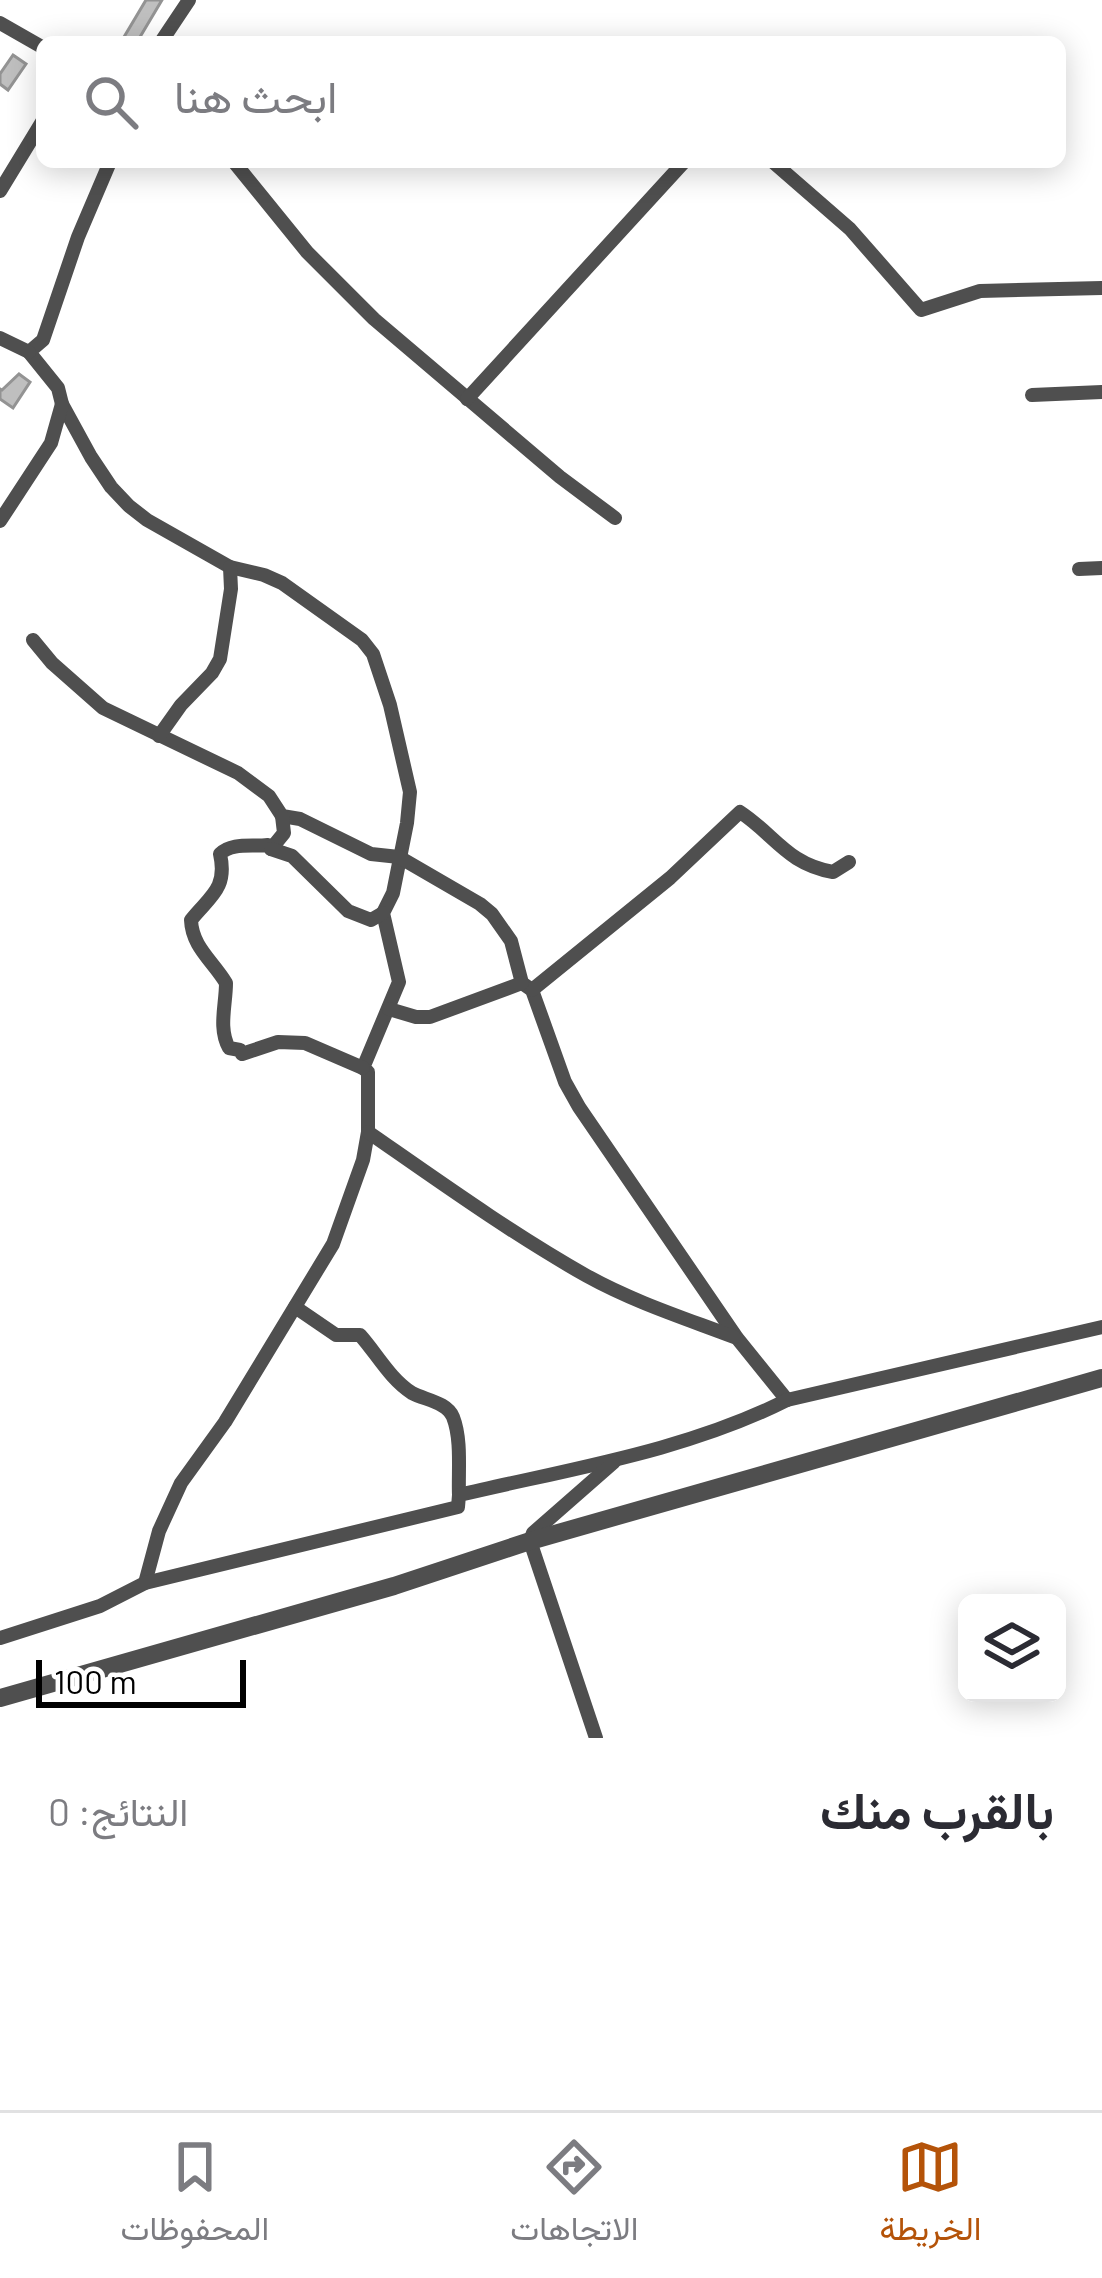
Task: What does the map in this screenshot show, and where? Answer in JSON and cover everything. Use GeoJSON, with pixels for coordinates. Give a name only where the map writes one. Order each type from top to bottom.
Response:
{"type":"FeatureCollection","features":[{"type":"Feature","properties":{"kind":"street"},"geometry":{"type":"LineString","coordinates":[[165,36],[189,0]]}},
{"type":"Feature","properties":{"kind":"street"},"geometry":{"type":"LineString","coordinates":[[0,23],[36,43]]}},
{"type":"Feature","properties":{"kind":"street"},"geometry":{"type":"LineString","coordinates":[[0,191],[36,132]]}},
{"type":"Feature","properties":{"kind":"street"},"geometry":{"type":"LineString","coordinates":[[29,352],[43,340],[107,168]]}},
{"type":"Feature","properties":{"kind":"street"},"geometry":{"type":"LineString","coordinates":[[239,168],[307,252],[374,320],[615,518]]}},
{"type":"Feature","properties":{"kind":"street"},"geometry":{"type":"LineString","coordinates":[[467,398],[678,168]]}},
{"type":"Feature","properties":{"kind":"street"},"geometry":{"type":"LineString","coordinates":[[780,168],[850,229],[921,310],[980,291],[1102,288]]}},
{"type":"Feature","properties":{"kind":"street"},"geometry":{"type":"LineString","coordinates":[[0,338],[29,352],[58,388],[62,404],[101,472],[129,506],[230,567],[282,583],[362,640],[373,654],[390,705],[410,792],[393,893],[383,913],[371,920],[354,915],[292,856],[268,845],[251,845],[220,854],[223,866],[218,888],[191,920],[199,947],[226,982],[225,1044],[242,1054],[278,1042],[305,1043],[363,1068],[368,1072],[368,1132],[333,1244],[225,1422],[181,1483],[159,1531],[145,1582]]}},
{"type":"Feature","properties":{"kind":"street"},"geometry":{"type":"LineString","coordinates":[[1032,395],[1102,392]]}},
{"type":"Feature","properties":{"kind":"street"},"geometry":{"type":"LineString","coordinates":[[0,521],[51,442],[62,404]]}},
{"type":"Feature","properties":{"kind":"street"},"geometry":{"type":"LineString","coordinates":[[159,736],[220,659],[230,567]]}},
{"type":"Feature","properties":{"kind":"street"},"geometry":{"type":"LineString","coordinates":[[1079,569],[1102,568]]}},
{"type":"Feature","properties":{"kind":"street"},"geometry":{"type":"LineString","coordinates":[[33,640],[103,708],[248,779],[269,796],[282,816],[284,833],[271,849]]}},
{"type":"Feature","properties":{"kind":"street"},"geometry":{"type":"LineString","coordinates":[[389,1009],[416,1018],[430,1017],[527,986],[670,878],[740,812],[812,868],[833,872],[849,862]]}},
{"type":"Feature","properties":{"kind":"street"},"geometry":{"type":"LineString","coordinates":[[282,816],[371,854],[399,857],[492,914],[511,941],[579,1107],[737,1338],[787,1400]]}},
{"type":"Feature","properties":{"kind":"street"},"geometry":{"type":"LineString","coordinates":[[363,1068],[399,982],[383,913]]}},
{"type":"Feature","properties":{"kind":"street"},"geometry":{"type":"LineString","coordinates":[[368,1132],[587,1276],[737,1338]]}},
{"type":"Feature","properties":{"kind":"street"},"geometry":{"type":"LineString","coordinates":[[0,1639],[100,1606],[145,1582],[458,1507],[456,1438],[449,1410],[406,1388],[363,1337],[336,1335],[295,1307]]}},
{"type":"Feature","properties":{"kind":"street"},"geometry":{"type":"LineString","coordinates":[[460,1495],[619,1458],[744,1421],[787,1400],[1102,1328]]}},
{"type":"Feature","properties":{"kind":"street"},"geometry":{"type":"LineString","coordinates":[[0,1698],[1102,1378]]}},
{"type":"Feature","properties":{"kind":"street"},"geometry":{"type":"LineString","coordinates":[[596,1738],[530,1541],[533,1532],[619,1458]]}},
{"type":"Feature","properties":{"kind":"building"},"geometry":{"type":"Polygon","coordinates":[[[146,0],[162,0],[141,36],[125,36],[146,0]]]}},
{"type":"Feature","properties":{"kind":"building"},"geometry":{"type":"Polygon","coordinates":[[[13,55],[26,64],[8,90],[0,84],[0,74],[13,55]]]}},
{"type":"Feature","properties":{"kind":"building"},"geometry":{"type":"Polygon","coordinates":[[[19,374],[30,382],[13,408],[0,399],[0,389],[19,374]]]}}]}
